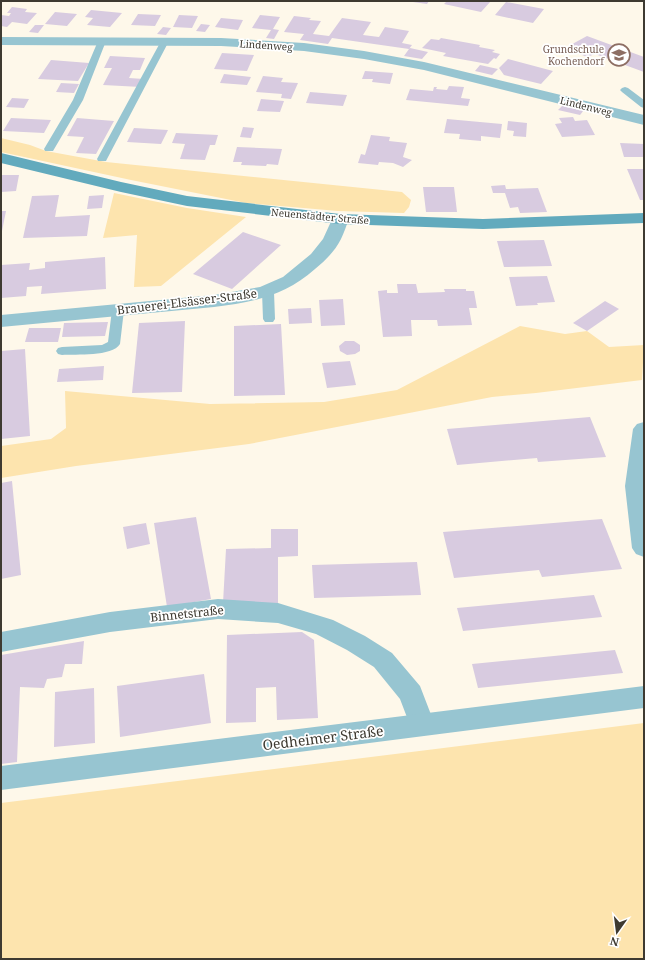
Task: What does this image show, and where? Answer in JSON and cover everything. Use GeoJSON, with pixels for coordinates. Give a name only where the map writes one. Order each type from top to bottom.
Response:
{"type":"FeatureCollection","features":[{"type":"Feature","properties":{"kind":"main road","name":"Neuenstädter Straße"},"geometry":{"type":"LineString","coordinates":[[1,158],[121,187],[188,201],[340,219],[482,224],[644,219]]}},
{"type":"Feature","properties":{"kind":"street","name":"Lindenweg"},"geometry":{"type":"LineString","coordinates":[[1,41],[165,41],[267,44],[364,55],[424,66],[524,96],[644,120]]}},
{"type":"Feature","properties":{"kind":"street","name":"Brauerei-Elsässer-Straße"},"geometry":{"type":"LineString","coordinates":[[1,321],[242,298],[268,292],[288,283],[318,258],[331,240],[340,219]]}},
{"type":"Feature","properties":{"kind":"street"},"geometry":{"type":"LineString","coordinates":[[644,429],[636,486],[644,548]]}},
{"type":"Feature","properties":{"kind":"street","name":"Binnetstraße"},"geometry":{"type":"LineString","coordinates":[[1,642],[110,622],[218,609],[278,612],[324,627],[356,643],[383,660],[411,694],[422,725]]}},
{"type":"Feature","properties":{"kind":"street","name":"Oedheimer Straße"},"geometry":{"type":"LineString","coordinates":[[1,778],[644,697]]}},
{"type":"Feature","properties":{"kind":"lane"},"geometry":{"type":"LineString","coordinates":[[49,149],[78,100],[102,41]]}},
{"type":"Feature","properties":{"kind":"lane"},"geometry":{"type":"LineString","coordinates":[[102,159],[165,41]]}},
{"type":"Feature","properties":{"kind":"lane"},"geometry":{"type":"LineString","coordinates":[[625,90],[644,105]]}},
{"type":"Feature","properties":{"kind":"lane"},"geometry":{"type":"LineString","coordinates":[[268,292],[269,319]]}},
{"type":"Feature","properties":{"kind":"lane"},"geometry":{"type":"LineString","coordinates":[[62,351],[104,349],[114,344],[118,310]]}},
{"type":"Feature","properties":{"kind":"shaded area"},"geometry":{"type":"Polygon","coordinates":[[[1,138],[30,145],[46,151],[106,162],[402,192],[411,200],[409,207],[404,213],[338,211],[246,203],[1,152],[1,138]]]}},
{"type":"Feature","properties":{"kind":"shaded area"},"geometry":{"type":"Polygon","coordinates":[[[114,193],[187,208],[246,217],[161,286],[134,287],[137,235],[103,238],[114,193]]]}},
{"type":"Feature","properties":{"kind":"shaded area"},"geometry":{"type":"Polygon","coordinates":[[[520,326],[565,334],[587,331],[609,347],[644,345],[642,380],[492,397],[249,444],[76,466],[1,478],[1,446],[51,439],[66,428],[65,391],[210,404],[324,402],[397,390],[520,326]]]}},
{"type":"Feature","properties":{"kind":"shaded area"},"geometry":{"type":"Polygon","coordinates":[[[644,723],[644,959],[1,959],[1,803],[644,723]]]}},
{"type":"Feature","properties":{"kind":"building"},"geometry":{"type":"Polygon","coordinates":[[[406,1],[429,1],[427,4],[406,1]]]}},
{"type":"Feature","properties":{"kind":"building"},"geometry":{"type":"Polygon","coordinates":[[[447,1],[491,1],[481,12],[444,4],[447,1]]]}},
{"type":"Feature","properties":{"kind":"building"},"geometry":{"type":"Polygon","coordinates":[[[506,2],[544,9],[533,23],[495,15],[506,2]]]}},
{"type":"Feature","properties":{"kind":"building"},"geometry":{"type":"Polygon","coordinates":[[[12,7],[27,9],[25,12],[37,13],[27,24],[12,22],[7,27],[1,26],[1,15],[9,16],[11,13],[7,13],[12,7]]]}},
{"type":"Feature","properties":{"kind":"building"},"geometry":{"type":"Polygon","coordinates":[[[91,10],[122,13],[110,27],[87,25],[93,18],[85,17],[91,10]]]}},
{"type":"Feature","properties":{"kind":"building"},"geometry":{"type":"Polygon","coordinates":[[[55,12],[77,14],[67,26],[45,24],[55,12]]]}},
{"type":"Feature","properties":{"kind":"building"},"geometry":{"type":"Polygon","coordinates":[[[138,14],[161,15],[155,26],[131,25],[138,14]]]}},
{"type":"Feature","properties":{"kind":"building"},"geometry":{"type":"Polygon","coordinates":[[[179,15],[198,16],[192,28],[173,27],[179,15]]]}},
{"type":"Feature","properties":{"kind":"building"},"geometry":{"type":"Polygon","coordinates":[[[260,15],[280,17],[273,29],[279,30],[274,39],[266,38],[271,30],[252,28],[260,15]]]}},
{"type":"Feature","properties":{"kind":"building"},"geometry":{"type":"Polygon","coordinates":[[[294,16],[311,18],[309,20],[321,21],[313,34],[329,36],[342,18],[371,22],[363,35],[379,37],[385,27],[409,31],[402,43],[412,45],[409,49],[332,38],[328,44],[300,40],[304,34],[284,32],[294,16]]]}},
{"type":"Feature","properties":{"kind":"building"},"geometry":{"type":"Polygon","coordinates":[[[221,18],[243,20],[238,30],[215,27],[221,18]]]}},
{"type":"Feature","properties":{"kind":"building"},"geometry":{"type":"Polygon","coordinates":[[[201,24],[210,25],[205,32],[196,31],[201,24]]]}},
{"type":"Feature","properties":{"kind":"building"},"geometry":{"type":"Polygon","coordinates":[[[35,25],[44,25],[38,33],[29,32],[35,25]]]}},
{"type":"Feature","properties":{"kind":"building"},"geometry":{"type":"Polygon","coordinates":[[[163,27],[171,28],[166,35],[157,34],[163,27]]]}},
{"type":"Feature","properties":{"kind":"building","name":"Grundschule Kochendorf"},"geometry":{"type":"Polygon","coordinates":[[[587,36],[644,57],[644,72],[595,54],[587,57],[565,48],[587,36]]]}},
{"type":"Feature","properties":{"kind":"building"},"geometry":{"type":"Polygon","coordinates":[[[441,38],[480,45],[479,47],[495,50],[492,52],[500,54],[496,59],[494,58],[488,64],[443,56],[446,53],[422,48],[431,39],[439,40],[441,38]]]}},
{"type":"Feature","properties":{"kind":"building"},"geometry":{"type":"Polygon","coordinates":[[[410,48],[428,52],[422,59],[404,56],[410,48]]]}},
{"type":"Feature","properties":{"kind":"building"},"geometry":{"type":"Polygon","coordinates":[[[222,53],[254,55],[247,71],[214,69],[222,53]]]}},
{"type":"Feature","properties":{"kind":"building"},"geometry":{"type":"Polygon","coordinates":[[[110,56],[145,58],[140,70],[133,70],[129,78],[144,79],[141,87],[103,85],[112,68],[104,68],[110,56]]]}},
{"type":"Feature","properties":{"kind":"building"},"geometry":{"type":"Polygon","coordinates":[[[508,59],[553,71],[541,84],[504,75],[499,68],[508,59]]]}},
{"type":"Feature","properties":{"kind":"building"},"geometry":{"type":"Polygon","coordinates":[[[51,60],[89,63],[78,81],[38,79],[51,60]]]}},
{"type":"Feature","properties":{"kind":"building"},"geometry":{"type":"Polygon","coordinates":[[[480,65],[498,69],[492,75],[475,71],[480,65]]]}},
{"type":"Feature","properties":{"kind":"building"},"geometry":{"type":"Polygon","coordinates":[[[365,71],[393,73],[390,84],[372,82],[373,79],[362,79],[365,71]]]}},
{"type":"Feature","properties":{"kind":"building"},"geometry":{"type":"Polygon","coordinates":[[[224,74],[251,77],[247,85],[220,83],[224,74]]]}},
{"type":"Feature","properties":{"kind":"building"},"geometry":{"type":"Polygon","coordinates":[[[263,76],[283,78],[281,82],[298,83],[291,99],[281,98],[282,94],[256,92],[263,76]]]}},
{"type":"Feature","properties":{"kind":"building"},"geometry":{"type":"Polygon","coordinates":[[[61,83],[79,84],[74,93],[56,92],[61,83]]]}},
{"type":"Feature","properties":{"kind":"building"},"geometry":{"type":"Polygon","coordinates":[[[449,86],[464,87],[461,98],[470,99],[468,106],[406,100],[410,89],[433,91],[434,87],[437,87],[436,89],[447,90],[449,86]]]}},
{"type":"Feature","properties":{"kind":"building"},"geometry":{"type":"Polygon","coordinates":[[[310,92],[347,95],[343,106],[306,103],[310,92]]]}},
{"type":"Feature","properties":{"kind":"building"},"geometry":{"type":"Polygon","coordinates":[[[12,98],[29,99],[24,108],[6,107],[12,98]]]}},
{"type":"Feature","properties":{"kind":"building"},"geometry":{"type":"Polygon","coordinates":[[[261,99],[284,101],[280,112],[257,111],[261,99]]]}},
{"type":"Feature","properties":{"kind":"building"},"geometry":{"type":"Polygon","coordinates":[[[563,105],[584,110],[580,115],[558,110],[563,105]]]}},
{"type":"Feature","properties":{"kind":"building"},"geometry":{"type":"Polygon","coordinates":[[[573,117],[575,121],[587,120],[595,135],[562,137],[555,124],[562,123],[559,118],[573,117]]]}},
{"type":"Feature","properties":{"kind":"building"},"geometry":{"type":"Polygon","coordinates":[[[11,118],[51,120],[44,133],[3,131],[11,118]]]}},
{"type":"Feature","properties":{"kind":"building"},"geometry":{"type":"Polygon","coordinates":[[[77,118],[114,121],[96,154],[76,153],[84,137],[67,136],[77,118]]]}},
{"type":"Feature","properties":{"kind":"building"},"geometry":{"type":"Polygon","coordinates":[[[447,119],[502,124],[500,138],[481,136],[481,141],[459,139],[460,134],[444,133],[447,119]]]}},
{"type":"Feature","properties":{"kind":"building"},"geometry":{"type":"Polygon","coordinates":[[[508,121],[527,123],[526,137],[513,136],[514,131],[507,130],[508,121]]]}},
{"type":"Feature","properties":{"kind":"building"},"geometry":{"type":"Polygon","coordinates":[[[243,127],[254,128],[251,138],[240,137],[243,127]]]}},
{"type":"Feature","properties":{"kind":"building"},"geometry":{"type":"Polygon","coordinates":[[[134,128],[168,130],[161,144],[127,142],[134,128]]]}},
{"type":"Feature","properties":{"kind":"building"},"geometry":{"type":"Polygon","coordinates":[[[176,133],[218,135],[215,145],[210,145],[205,160],[180,159],[185,144],[172,143],[176,133]]]}},
{"type":"Feature","properties":{"kind":"building"},"geometry":{"type":"Polygon","coordinates":[[[371,135],[390,137],[389,141],[407,143],[403,157],[412,160],[403,167],[393,163],[379,162],[378,165],[358,163],[361,154],[365,155],[371,135]]]}},
{"type":"Feature","properties":{"kind":"building"},"geometry":{"type":"Polygon","coordinates":[[[620,143],[644,144],[644,157],[624,157],[620,143]]]}},
{"type":"Feature","properties":{"kind":"building"},"geometry":{"type":"Polygon","coordinates":[[[237,147],[282,149],[278,165],[241,165],[242,162],[233,162],[237,147]]]}},
{"type":"Feature","properties":{"kind":"building"},"geometry":{"type":"Polygon","coordinates":[[[627,169],[644,169],[644,200],[640,200],[627,169]]]}},
{"type":"Feature","properties":{"kind":"building"},"geometry":{"type":"Polygon","coordinates":[[[1,175],[19,175],[16,191],[1,192],[1,175]]]}},
{"type":"Feature","properties":{"kind":"building"},"geometry":{"type":"Polygon","coordinates":[[[505,185],[506,189],[538,188],[547,212],[520,213],[518,207],[510,208],[505,193],[493,193],[491,186],[505,185]]]}},
{"type":"Feature","properties":{"kind":"building"},"geometry":{"type":"Polygon","coordinates":[[[423,187],[454,187],[457,212],[426,212],[423,187]]]}},
{"type":"Feature","properties":{"kind":"building"},"geometry":{"type":"Polygon","coordinates":[[[59,195],[55,217],[90,215],[87,236],[23,238],[32,196],[59,195]]]}},
{"type":"Feature","properties":{"kind":"building"},"geometry":{"type":"Polygon","coordinates":[[[104,195],[102,208],[87,209],[89,196],[104,195]]]}},
{"type":"Feature","properties":{"kind":"building"},"geometry":{"type":"Polygon","coordinates":[[[1,211],[6,211],[2,231],[1,231],[1,211]]]}},
{"type":"Feature","properties":{"kind":"building"},"geometry":{"type":"Polygon","coordinates":[[[243,232],[281,245],[232,289],[193,274],[243,232]]]}},
{"type":"Feature","properties":{"kind":"building"},"geometry":{"type":"Polygon","coordinates":[[[544,240],[552,266],[504,267],[497,241],[544,240]]]}},
{"type":"Feature","properties":{"kind":"building"},"geometry":{"type":"Polygon","coordinates":[[[105,257],[106,289],[41,294],[42,286],[27,287],[26,296],[1,298],[1,265],[30,263],[29,270],[45,268],[45,262],[105,257]]]}},
{"type":"Feature","properties":{"kind":"building"},"geometry":{"type":"Polygon","coordinates":[[[547,276],[555,302],[537,303],[538,305],[516,306],[509,277],[547,276]]]}},
{"type":"Feature","properties":{"kind":"building"},"geometry":{"type":"Polygon","coordinates":[[[397,284],[416,284],[418,293],[445,292],[444,289],[466,289],[466,291],[474,291],[477,308],[469,308],[472,325],[438,326],[437,320],[411,320],[412,336],[383,337],[378,291],[387,290],[387,293],[398,293],[397,284]]]}},
{"type":"Feature","properties":{"kind":"building"},"geometry":{"type":"Polygon","coordinates":[[[343,299],[345,325],[321,326],[319,300],[343,299]]]}},
{"type":"Feature","properties":{"kind":"building"},"geometry":{"type":"Polygon","coordinates":[[[605,301],[619,309],[587,331],[573,323],[605,301]]]}},
{"type":"Feature","properties":{"kind":"building"},"geometry":{"type":"Polygon","coordinates":[[[311,308],[312,323],[289,324],[288,309],[311,308]]]}},
{"type":"Feature","properties":{"kind":"building"},"geometry":{"type":"Polygon","coordinates":[[[185,321],[182,392],[132,393],[139,323],[185,321]]]}},
{"type":"Feature","properties":{"kind":"building"},"geometry":{"type":"Polygon","coordinates":[[[108,322],[105,336],[62,337],[64,323],[108,322]]]}},
{"type":"Feature","properties":{"kind":"building"},"geometry":{"type":"Polygon","coordinates":[[[281,324],[285,395],[234,396],[234,326],[281,324]]]}},
{"type":"Feature","properties":{"kind":"building"},"geometry":{"type":"Polygon","coordinates":[[[29,328],[61,328],[58,342],[25,342],[29,328]]]}},
{"type":"Feature","properties":{"kind":"building"},"geometry":{"type":"Polygon","coordinates":[[[345,341],[354,341],[360,345],[360,351],[355,354],[347,355],[340,351],[339,346],[345,341]]]}},
{"type":"Feature","properties":{"kind":"building"},"geometry":{"type":"Polygon","coordinates":[[[25,349],[30,436],[1,439],[1,351],[25,349]]]}},
{"type":"Feature","properties":{"kind":"building"},"geometry":{"type":"Polygon","coordinates":[[[350,361],[356,385],[327,388],[322,363],[350,361]]]}},
{"type":"Feature","properties":{"kind":"building"},"geometry":{"type":"Polygon","coordinates":[[[104,366],[103,380],[57,382],[59,369],[104,366]]]}},
{"type":"Feature","properties":{"kind":"building"},"geometry":{"type":"Polygon","coordinates":[[[590,417],[606,457],[538,462],[537,458],[457,465],[447,429],[590,417]]]}},
{"type":"Feature","properties":{"kind":"building"},"geometry":{"type":"Polygon","coordinates":[[[12,481],[21,575],[1,579],[1,483],[12,481]]]}},
{"type":"Feature","properties":{"kind":"building"},"geometry":{"type":"Polygon","coordinates":[[[196,517],[211,599],[167,607],[154,523],[196,517]]]}},
{"type":"Feature","properties":{"kind":"building"},"geometry":{"type":"Polygon","coordinates":[[[602,519],[622,569],[542,577],[539,570],[454,578],[443,532],[602,519]]]}},
{"type":"Feature","properties":{"kind":"building"},"geometry":{"type":"Polygon","coordinates":[[[146,523],[150,544],[127,549],[123,527],[146,523]]]}},
{"type":"Feature","properties":{"kind":"building"},"geometry":{"type":"Polygon","coordinates":[[[271,529],[298,529],[298,556],[278,557],[278,603],[223,603],[226,549],[271,548],[271,529]]]}},
{"type":"Feature","properties":{"kind":"building"},"geometry":{"type":"Polygon","coordinates":[[[417,562],[421,595],[314,598],[312,565],[417,562]]]}},
{"type":"Feature","properties":{"kind":"building"},"geometry":{"type":"Polygon","coordinates":[[[594,595],[602,617],[463,631],[457,608],[594,595]]]}},
{"type":"Feature","properties":{"kind":"building"},"geometry":{"type":"Polygon","coordinates":[[[302,632],[314,640],[318,718],[277,720],[276,687],[256,688],[256,722],[226,723],[227,635],[302,632]]]}},
{"type":"Feature","properties":{"kind":"building"},"geometry":{"type":"Polygon","coordinates":[[[84,641],[82,664],[65,664],[62,677],[47,679],[44,688],[20,687],[17,762],[1,764],[1,655],[84,641]]]}},
{"type":"Feature","properties":{"kind":"building"},"geometry":{"type":"Polygon","coordinates":[[[615,650],[623,673],[478,688],[472,664],[615,650]]]}},
{"type":"Feature","properties":{"kind":"building"},"geometry":{"type":"Polygon","coordinates":[[[204,674],[211,723],[120,737],[117,686],[204,674]]]}},
{"type":"Feature","properties":{"kind":"building"},"geometry":{"type":"Polygon","coordinates":[[[94,688],[95,743],[54,747],[55,692],[94,688]]]}},
{"type":"Feature","properties":{"kind":"place","name":"Grundschule Kochendorf"},"geometry":{"type":"Point","coordinates":[619,55]}}]}
